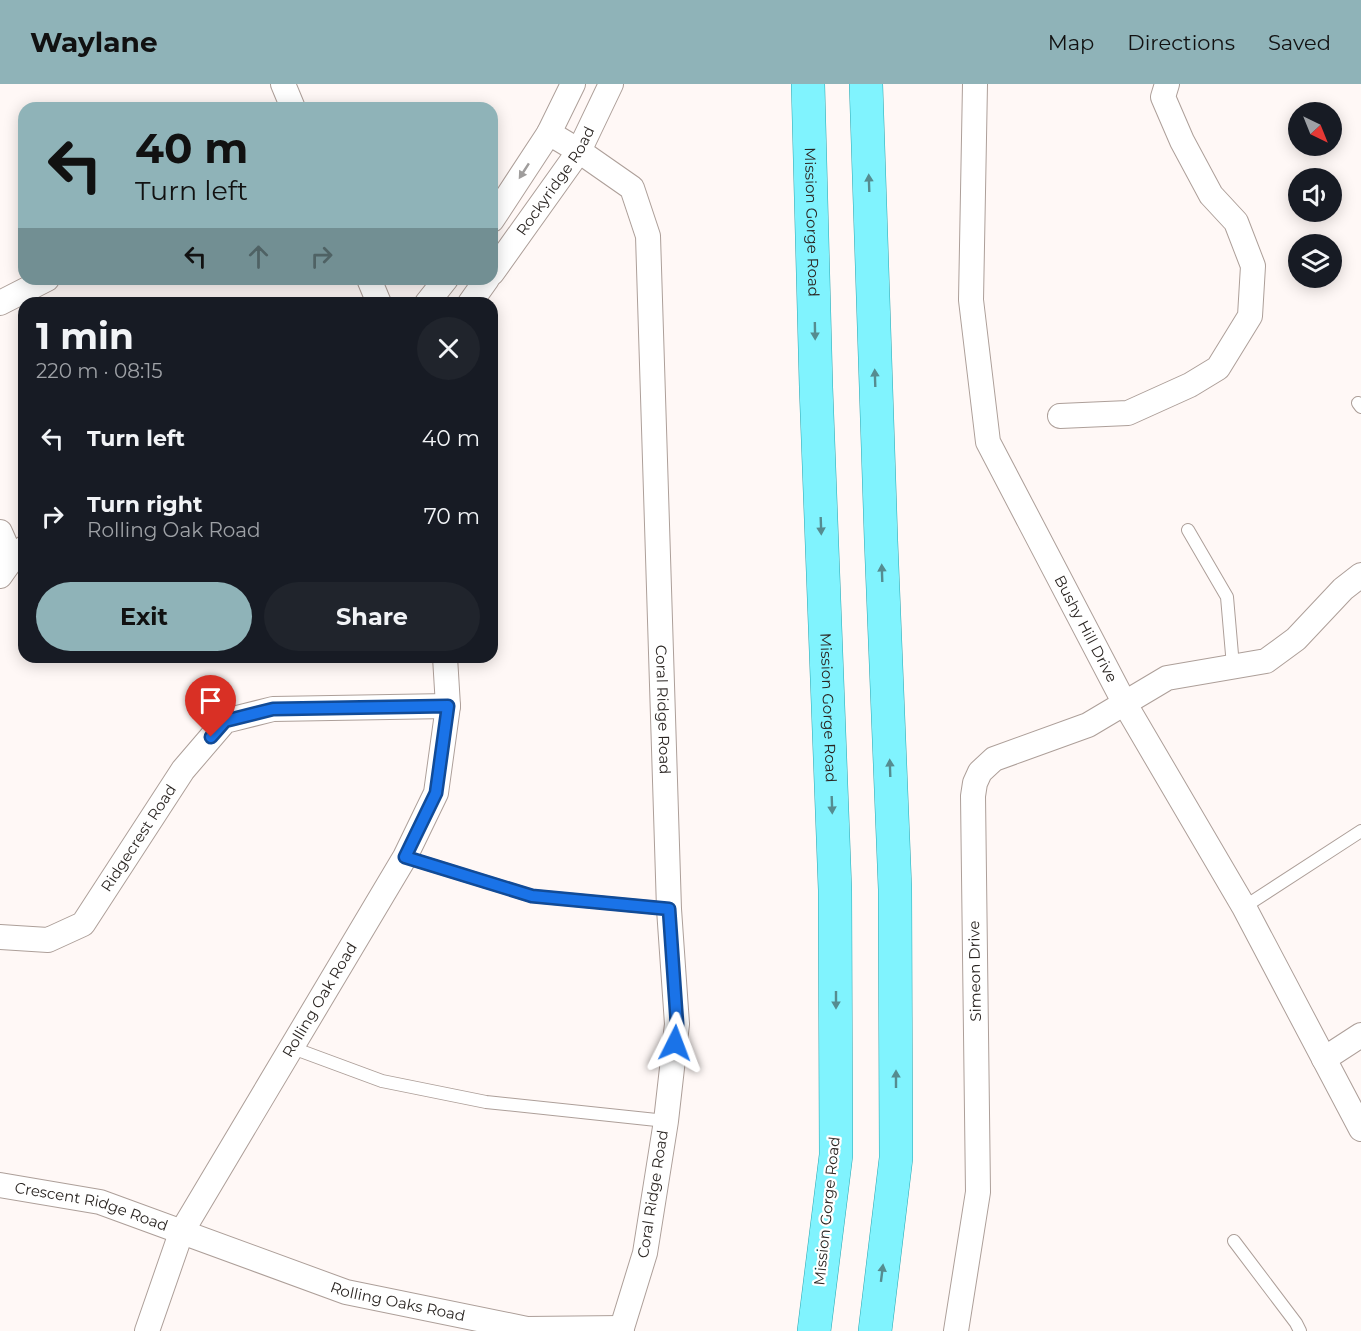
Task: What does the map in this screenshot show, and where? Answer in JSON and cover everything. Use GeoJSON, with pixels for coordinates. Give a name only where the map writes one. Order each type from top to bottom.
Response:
{"type":"FeatureCollection","features":[{"type":"Feature","properties":{"kind":"main road","name":"Mission Gorge Road"},"geometry":{"type":"LineString","coordinates":[[808,84],[816,387],[835,902],[836,1155],[814,1331]]}},
{"type":"Feature","properties":{"kind":"main road"},"geometry":{"type":"LineString","coordinates":[[866,84],[895,889],[896,1158],[875,1331]]}},
{"type":"Feature","properties":{"kind":"street"},"geometry":{"type":"LineString","coordinates":[[283,84],[290,102]]}},
{"type":"Feature","properties":{"kind":"street","name":"Rockyridge Road"},"geometry":{"type":"LineString","coordinates":[[498,211],[549,133],[573,84]]}},
{"type":"Feature","properties":{"kind":"street","name":"Rockyridge Road"},"geometry":{"type":"LineString","coordinates":[[498,265],[579,151],[611,84]]}},
{"type":"Feature","properties":{"kind":"street","name":"Bushy Hill Drive"},"geometry":{"type":"LineString","coordinates":[[975,84],[971,300],[988,442],[1125,704],[1244,907],[1361,1129]]}},
{"type":"Feature","properties":{"kind":"street"},"geometry":{"type":"LineString","coordinates":[[1060,416],[1128,413],[1190,385],[1218,368],[1250,316],[1253,266],[1236,222],[1211,195],[1182,141],[1163,97],[1167,84]]}},
{"type":"Feature","properties":{"kind":"street","name":"Coral Ridge Road"},"geometry":{"type":"LineString","coordinates":[[549,133],[632,188],[648,236],[669,909],[677,1024],[666,1121],[645,1253],[622,1330]]}},
{"type":"Feature","properties":{"kind":"street"},"geometry":{"type":"LineString","coordinates":[[0,303],[35,285]]}},
{"type":"Feature","properties":{"kind":"street"},"geometry":{"type":"LineString","coordinates":[[432,297],[441,285]]}},
{"type":"Feature","properties":{"kind":"street"},"geometry":{"type":"LineString","coordinates":[[0,532],[12,561]]}},
{"type":"Feature","properties":{"kind":"street","name":"Simeon Drive"},"geometry":{"type":"LineString","coordinates":[[956,1331],[978,1192],[973,796],[975,783],[985,765],[994,759],[1088,725],[1167,678],[1266,661],[1296,639],[1342,589],[1361,575]]}},
{"type":"Feature","properties":{"kind":"street","name":"Rolling Oak Road"},"geometry":{"type":"LineString","coordinates":[[147,1331],[181,1233],[405,857],[436,793],[448,706],[445,663]]}},
{"type":"Feature","properties":{"kind":"street","name":"Ridgecrest Road"},"geometry":{"type":"LineString","coordinates":[[0,938],[48,940],[83,924],[183,770],[225,721],[273,709],[448,706]]}},
{"type":"Feature","properties":{"kind":"street"},"geometry":{"type":"LineString","coordinates":[[1324,1059],[1361,1035]]}},
{"type":"Feature","properties":{"kind":"street","name":"Crescent Ridge Road"},"geometry":{"type":"LineString","coordinates":[[0,1185],[100,1202],[181,1233]]}},
{"type":"Feature","properties":{"kind":"street","name":"Rolling Oaks Road"},"geometry":{"type":"LineString","coordinates":[[181,1233],[346,1292],[527,1329],[622,1330]]}},
{"type":"Feature","properties":{"kind":"lane"},"geometry":{"type":"LineString","coordinates":[[1188,530],[1227,597],[1233,666]]}},
{"type":"Feature","properties":{"kind":"lane"},"geometry":{"type":"LineString","coordinates":[[1244,907],[1361,831]]}},
{"type":"Feature","properties":{"kind":"lane"},"geometry":{"type":"LineString","coordinates":[[405,857],[532,896],[669,909]]}},
{"type":"Feature","properties":{"kind":"lane"},"geometry":{"type":"LineString","coordinates":[[290,1047],[382,1082],[486,1102],[666,1121]]}},
{"type":"Feature","properties":{"kind":"lane"},"geometry":{"type":"LineString","coordinates":[[1234,1241],[1300,1331]]}},
{"type":"Feature","properties":{"kind":"route"},"geometry":{"type":"LineString","coordinates":[[211,737],[225,721],[273,709],[448,706],[436,793],[405,857],[532,896],[669,909],[677,1024],[675,1043]]}}]}
